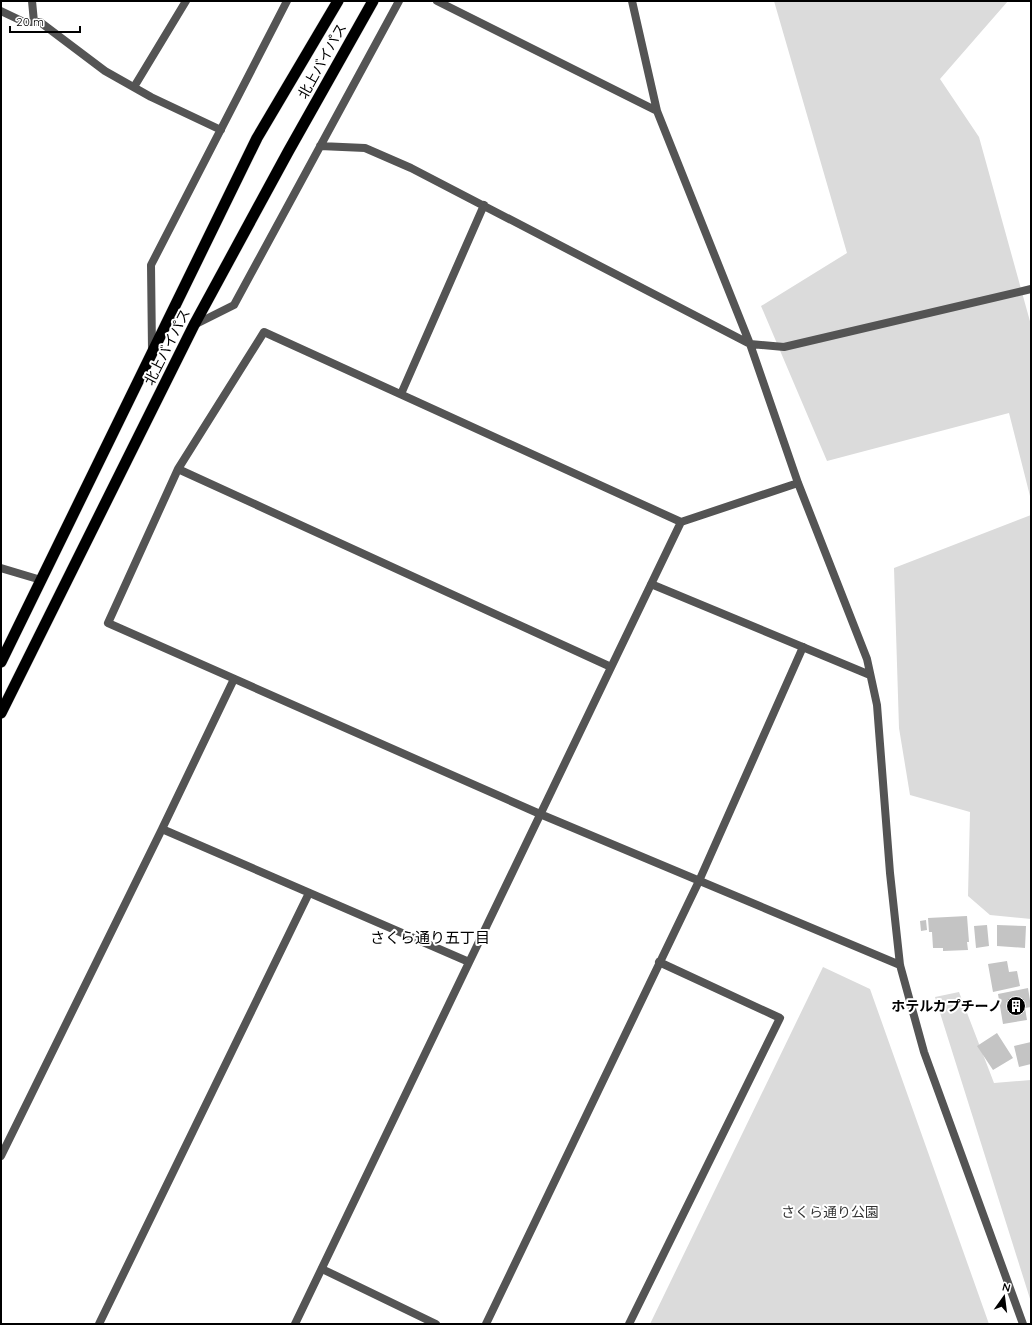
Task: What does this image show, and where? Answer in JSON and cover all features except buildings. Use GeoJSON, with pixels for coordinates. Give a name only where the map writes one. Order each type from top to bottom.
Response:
{"type":"FeatureCollection","features":[{"type":"Feature","properties":{"kind":"highway","name":"北上バイパス"},"geometry":{"type":"LineString","coordinates":[[1,662],[257,138],[338,1]]}},
{"type":"Feature","properties":{"kind":"highway","name":"北上バイパス"},"geometry":{"type":"LineString","coordinates":[[1,713],[194,324],[373,1]]}},
{"type":"Feature","properties":{"kind":"street"},"geometry":{"type":"LineString","coordinates":[[32,1],[34,22]]}},
{"type":"Feature","properties":{"kind":"street"},"geometry":{"type":"LineString","coordinates":[[134,87],[186,1]]}},
{"type":"Feature","properties":{"kind":"street"},"geometry":{"type":"LineString","coordinates":[[152,352],[151,265],[287,1]]}},
{"type":"Feature","properties":{"kind":"street"},"geometry":{"type":"LineString","coordinates":[[194,324],[234,305],[399,1]]}},
{"type":"Feature","properties":{"kind":"street"},"geometry":{"type":"LineString","coordinates":[[437,1],[657,111]]}},
{"type":"Feature","properties":{"kind":"street"},"geometry":{"type":"LineString","coordinates":[[632,1],[657,111],[750,344],[798,483],[867,659],[877,705],[890,873],[900,965],[924,1052],[1023,1324]]}},
{"type":"Feature","properties":{"kind":"street"},"geometry":{"type":"LineString","coordinates":[[1,12],[24,22],[40,22],[105,71],[151,98],[220,130]]}},
{"type":"Feature","properties":{"kind":"street"},"geometry":{"type":"LineString","coordinates":[[320,146],[365,148],[412,168],[750,344],[784,347],[1031,289]]}},
{"type":"Feature","properties":{"kind":"street"},"geometry":{"type":"LineString","coordinates":[[401,394],[484,205]]}},
{"type":"Feature","properties":{"kind":"street"},"geometry":{"type":"LineString","coordinates":[[798,483],[681,522],[264,332],[178,469],[108,623],[540,814],[900,965]]}},
{"type":"Feature","properties":{"kind":"street"},"geometry":{"type":"LineString","coordinates":[[178,469],[611,667]]}},
{"type":"Feature","properties":{"kind":"street"},"geometry":{"type":"LineString","coordinates":[[295,1324],[681,522]]}},
{"type":"Feature","properties":{"kind":"street"},"geometry":{"type":"LineString","coordinates":[[1,568],[41,580]]}},
{"type":"Feature","properties":{"kind":"street"},"geometry":{"type":"LineString","coordinates":[[651,584],[870,676]]}},
{"type":"Feature","properties":{"kind":"street"},"geometry":{"type":"LineString","coordinates":[[486,1324],[699,881],[803,647]]}},
{"type":"Feature","properties":{"kind":"street"},"geometry":{"type":"LineString","coordinates":[[1,1156],[234,679]]}},
{"type":"Feature","properties":{"kind":"street"},"geometry":{"type":"LineString","coordinates":[[162,829],[469,962]]}},
{"type":"Feature","properties":{"kind":"street"},"geometry":{"type":"LineString","coordinates":[[99,1324],[309,892]]}},
{"type":"Feature","properties":{"kind":"street"},"geometry":{"type":"LineString","coordinates":[[629,1324],[780,1018],[659,962]]}},
{"type":"Feature","properties":{"kind":"street"},"geometry":{"type":"LineString","coordinates":[[322,1270],[436,1324]]}},
{"type":"Feature","properties":{"kind":"green space"},"geometry":{"type":"Polygon","coordinates":[[[774,1],[1008,1],[940,79],[979,137],[1031,325],[1031,500],[1009,413],[827,461],[761,306],[847,253],[774,1]]]}},
{"type":"Feature","properties":{"kind":"green space"},"geometry":{"type":"Polygon","coordinates":[[[1031,515],[1031,919],[990,915],[968,896],[970,812],[910,795],[899,728],[894,568],[1031,515]]]}},
{"type":"Feature","properties":{"kind":"green space","name":"さくら通り公園"},"geometry":{"type":"Polygon","coordinates":[[[823,967],[870,989],[989,1324],[650,1324],[823,967]]]}},
{"type":"Feature","properties":{"kind":"green space"},"geometry":{"type":"Polygon","coordinates":[[[959,992],[994,1083],[1031,1080],[1031,1302],[935,997],[959,992]]]}},
{"type":"Feature","properties":{"kind":"place","name":"ホテルカプチーノ"},"geometry":{"type":"Point","coordinates":[1016,1006]}},
{"type":"Feature","properties":{"kind":"district","name":"さくら通り五丁目"},"geometry":{"type":"Point","coordinates":[430,937]}}]}
